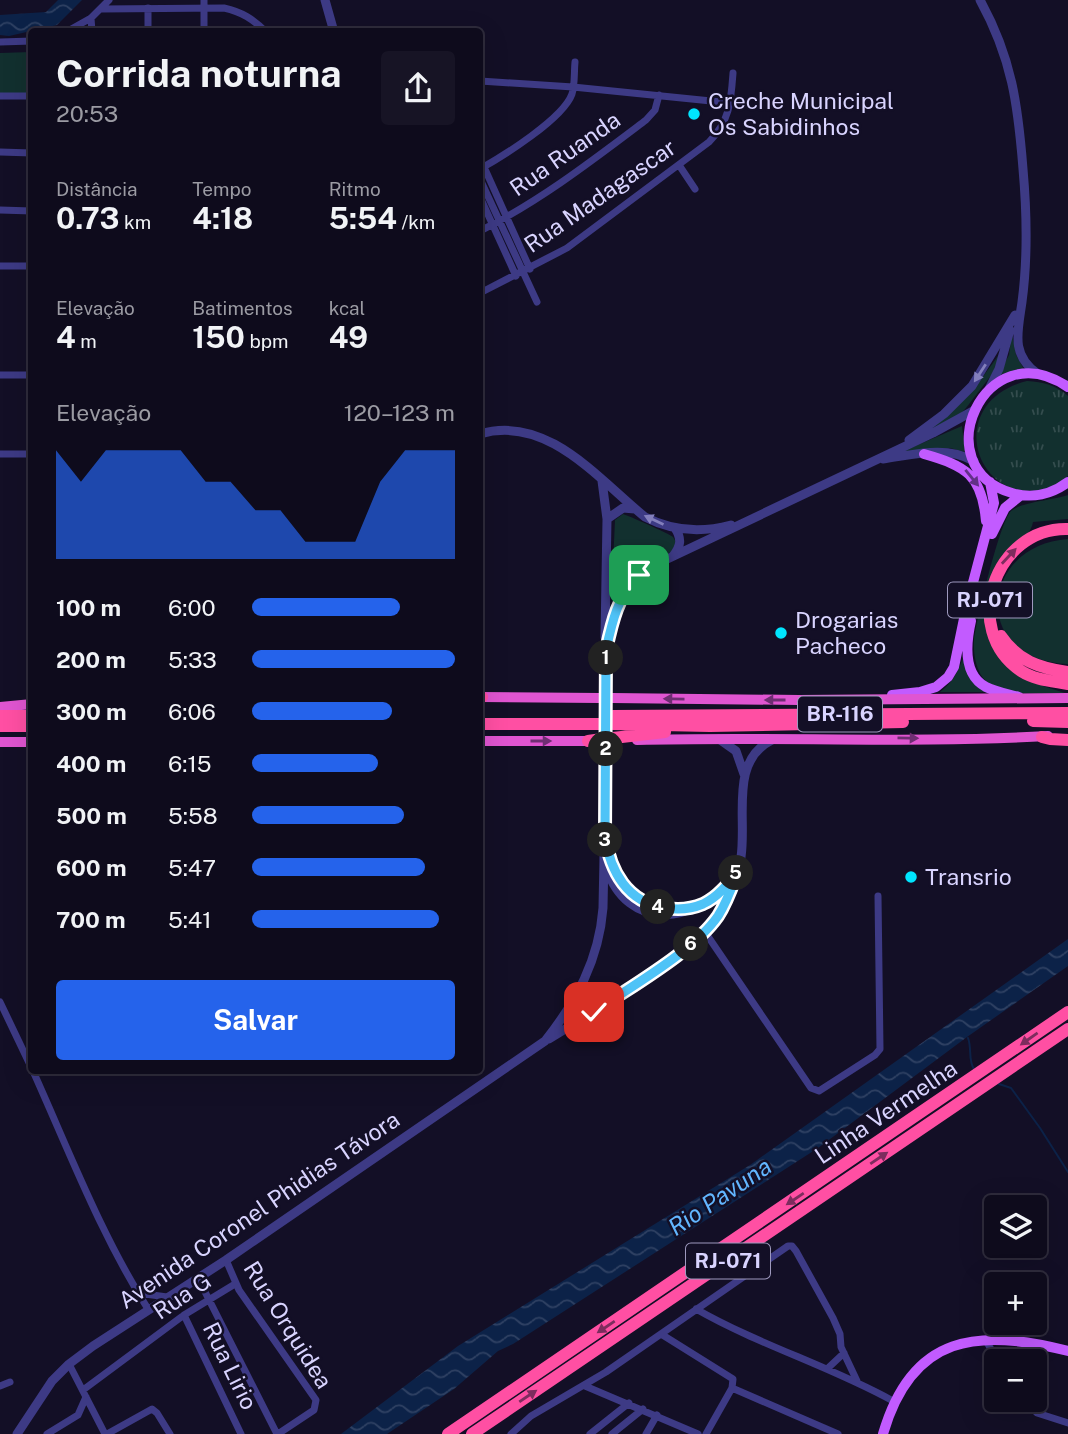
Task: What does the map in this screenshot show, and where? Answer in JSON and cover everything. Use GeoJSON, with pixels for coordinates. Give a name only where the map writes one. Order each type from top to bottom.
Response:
{"type":"FeatureCollection","features":[{"type":"Feature","properties":{"kind":"highway","name":"RJ-071"},"geometry":{"type":"LineString","coordinates":[[1068,529],[1053,530],[1034,537],[1007,557],[995,580],[990,614],[999,646],[1011,662],[1029,675],[1068,684]]}},
{"type":"Feature","properties":{"kind":"highway"},"geometry":{"type":"LineString","coordinates":[[990,614],[1000,635],[1016,654],[1040,667],[1068,672]]}},
{"type":"Feature","properties":{"kind":"highway","name":"BR-116"},"geometry":{"type":"LineString","coordinates":[[483,697],[606,695],[862,699],[1068,698]]}},
{"type":"Feature","properties":{"kind":"highway"},"geometry":{"type":"LineString","coordinates":[[0,707],[28,704]]}},
{"type":"Feature","properties":{"kind":"highway","name":"BR-116"},"geometry":{"type":"LineString","coordinates":[[607,730],[966,714],[998,710],[1068,711]]}},
{"type":"Feature","properties":{"kind":"highway"},"geometry":{"type":"LineString","coordinates":[[0,716],[28,716]]}},
{"type":"Feature","properties":{"kind":"highway","name":"BR-116"},"geometry":{"type":"LineString","coordinates":[[483,717],[607,730],[710,726],[1068,722]]}},
{"type":"Feature","properties":{"kind":"highway","name":"BR-116"},"geometry":{"type":"LineString","coordinates":[[483,724],[718,738],[1042,737]]}},
{"type":"Feature","properties":{"kind":"highway"},"geometry":{"type":"LineString","coordinates":[[0,726],[28,726]]}},
{"type":"Feature","properties":{"kind":"highway"},"geometry":{"type":"LineString","coordinates":[[483,741],[588,741],[607,730]]}},
{"type":"Feature","properties":{"kind":"highway"},"geometry":{"type":"LineString","coordinates":[[1042,737],[1050,740],[1068,738]]}},
{"type":"Feature","properties":{"kind":"highway"},"geometry":{"type":"LineString","coordinates":[[0,742],[28,743]]}},
{"type":"Feature","properties":{"kind":"highway","name":"Linha Vermelha"},"geometry":{"type":"LineString","coordinates":[[472,1434],[978,1083],[990,1067],[1068,1012]]}},
{"type":"Feature","properties":{"kind":"highway","name":"Linha Vermelha"},"geometry":{"type":"LineString","coordinates":[[448,1434],[978,1083],[1002,1075],[1068,1030]]}},
{"type":"Feature","properties":{"kind":"main road"},"geometry":{"type":"LineString","coordinates":[[1068,387],[1038,374],[1017,375],[998,383],[989,389],[973,411],[968,441],[974,460],[990,482],[1010,493],[1044,494],[1068,482]]}},
{"type":"Feature","properties":{"kind":"main road"},"geometry":{"type":"LineString","coordinates":[[1057,380],[1068,375]]}},
{"type":"Feature","properties":{"kind":"main road"},"geometry":{"type":"LineString","coordinates":[[924,454],[958,465],[971,474],[984,500],[987,531]]}},
{"type":"Feature","properties":{"kind":"main road"},"geometry":{"type":"LineString","coordinates":[[862,699],[926,691],[939,685],[950,674],[957,658],[966,609],[994,503],[990,482]]}},
{"type":"Feature","properties":{"kind":"main road"},"geometry":{"type":"LineString","coordinates":[[1021,495],[1009,503],[996,524],[971,621],[968,648],[970,666],[981,684],[991,690],[1022,698]]}},
{"type":"Feature","properties":{"kind":"main road"},"geometry":{"type":"LineString","coordinates":[[883,1434],[893,1401],[920,1365],[935,1353],[951,1346],[986,1341],[1034,1342],[1068,1351]]}},
{"type":"Feature","properties":{"kind":"street"},"geometry":{"type":"LineString","coordinates":[[73,28],[91,18],[109,0]]}},
{"type":"Feature","properties":{"kind":"street"},"geometry":{"type":"LineString","coordinates":[[325,0],[333,28]]}},
{"type":"Feature","properties":{"kind":"street"},"geometry":{"type":"LineString","coordinates":[[980,0],[1002,48],[1017,101],[1027,217],[1027,264],[1018,344],[1024,363],[1038,374]]}},
{"type":"Feature","properties":{"kind":"street"},"geometry":{"type":"LineString","coordinates":[[101,9],[204,4],[239,11],[262,28]]}},
{"type":"Feature","properties":{"kind":"street"},"geometry":{"type":"LineString","coordinates":[[204,4],[204,28]]}},
{"type":"Feature","properties":{"kind":"street"},"geometry":{"type":"LineString","coordinates":[[148,8],[148,28]]}},
{"type":"Feature","properties":{"kind":"street"},"geometry":{"type":"LineString","coordinates":[[91,18],[92,28]]}},
{"type":"Feature","properties":{"kind":"street"},"geometry":{"type":"LineString","coordinates":[[0,42],[28,41]]}},
{"type":"Feature","properties":{"kind":"street"},"geometry":{"type":"LineString","coordinates":[[483,167],[552,118],[570,98],[575,62]]}},
{"type":"Feature","properties":{"kind":"street","name":"Rua Madagascar"},"geometry":{"type":"LineString","coordinates":[[483,292],[567,248],[709,142],[728,116],[733,73]]}},
{"type":"Feature","properties":{"kind":"street"},"geometry":{"type":"LineString","coordinates":[[483,81],[731,103]]}},
{"type":"Feature","properties":{"kind":"street","name":"Rua Ruanda"},"geometry":{"type":"LineString","coordinates":[[483,230],[542,196],[646,120],[655,110],[659,95]]}},
{"type":"Feature","properties":{"kind":"street"},"geometry":{"type":"LineString","coordinates":[[0,96],[28,96]]}},
{"type":"Feature","properties":{"kind":"street"},"geometry":{"type":"LineString","coordinates":[[0,152],[28,153]]}},
{"type":"Feature","properties":{"kind":"street"},"geometry":{"type":"LineString","coordinates":[[680,164],[695,189]]}},
{"type":"Feature","properties":{"kind":"street"},"geometry":{"type":"LineString","coordinates":[[483,171],[519,274],[537,302]]}},
{"type":"Feature","properties":{"kind":"street"},"geometry":{"type":"LineString","coordinates":[[483,185],[500,221],[530,269]]}},
{"type":"Feature","properties":{"kind":"street"},"geometry":{"type":"LineString","coordinates":[[483,201],[500,221]]}},
{"type":"Feature","properties":{"kind":"street"},"geometry":{"type":"LineString","coordinates":[[0,210],[28,211]]}},
{"type":"Feature","properties":{"kind":"street"},"geometry":{"type":"LineString","coordinates":[[0,266],[28,266]]}},
{"type":"Feature","properties":{"kind":"street"},"geometry":{"type":"LineString","coordinates":[[989,389],[1004,356],[1024,289]]}},
{"type":"Feature","properties":{"kind":"street"},"geometry":{"type":"LineString","coordinates":[[895,450],[936,421],[972,386],[1015,315]]}},
{"type":"Feature","properties":{"kind":"street"},"geometry":{"type":"LineString","coordinates":[[0,375],[28,375]]}},
{"type":"Feature","properties":{"kind":"street","name":"Avenida Coronel Phidias Távora"},"geometry":{"type":"LineString","coordinates":[[545,1041],[577,996],[598,940],[603,916],[606,650],[615,612],[632,582],[672,557],[878,460],[973,411]]}},
{"type":"Feature","properties":{"kind":"street"},"geometry":{"type":"LineString","coordinates":[[483,434],[506,430],[545,438],[635,509],[657,523],[690,530],[719,528],[749,520]]}},
{"type":"Feature","properties":{"kind":"street","name":"Avenida Coronel Phidias Távora"},"geometry":{"type":"LineString","coordinates":[[878,460],[950,452],[974,460]]}},
{"type":"Feature","properties":{"kind":"street"},"geometry":{"type":"LineString","coordinates":[[0,454],[28,454]]}},
{"type":"Feature","properties":{"kind":"street"},"geometry":{"type":"LineString","coordinates":[[602,481],[607,519],[604,580],[606,650]]}},
{"type":"Feature","properties":{"kind":"street"},"geometry":{"type":"LineString","coordinates":[[607,519],[623,508],[635,509]]}},
{"type":"Feature","properties":{"kind":"street"},"geometry":{"type":"LineString","coordinates":[[672,557],[680,541],[675,528]]}},
{"type":"Feature","properties":{"kind":"street"},"geometry":{"type":"LineString","coordinates":[[604,580],[608,587],[616,590],[632,582]]}},
{"type":"Feature","properties":{"kind":"street","name":"Avenida Coronel Phidias Távora"},"geometry":{"type":"LineString","coordinates":[[718,738],[736,751],[744,775]]}},
{"type":"Feature","properties":{"kind":"street","name":"Avenida Coronel Phidias Távora"},"geometry":{"type":"LineString","coordinates":[[17,1434],[39,1398],[69,1364],[545,1041],[631,986],[705,932],[725,904],[738,871],[742,848],[744,775],[748,763],[754,751],[775,738]]}},
{"type":"Feature","properties":{"kind":"street"},"geometry":{"type":"LineString","coordinates":[[605,836],[610,860],[617,876],[636,897],[662,908],[695,907]]}},
{"type":"Feature","properties":{"kind":"street"},"geometry":{"type":"LineString","coordinates":[[604,857],[613,884],[626,900],[649,913],[664,915],[695,907],[717,895],[738,871]]}},
{"type":"Feature","properties":{"kind":"street"},"geometry":{"type":"LineString","coordinates":[[705,932],[811,1088],[819,1091],[875,1055],[880,1049],[878,896]]}},
{"type":"Feature","properties":{"kind":"street"},"geometry":{"type":"LineString","coordinates":[[0,1002],[28,1062]]}},
{"type":"Feature","properties":{"kind":"street"},"geometry":{"type":"LineString","coordinates":[[34,1074],[105,1232],[148,1309]]}},
{"type":"Feature","properties":{"kind":"street"},"geometry":{"type":"LineString","coordinates":[[511,1434],[531,1416],[585,1385],[758,1265],[792,1246],[833,1318],[840,1334],[839,1342],[857,1381]]}},
{"type":"Feature","properties":{"kind":"street","name":"Rua Orquidea"},"geometry":{"type":"LineString","coordinates":[[226,1260],[235,1284],[316,1400],[314,1410],[277,1434]]}},
{"type":"Feature","properties":{"kind":"street","name":"Rua Lirio"},"geometry":{"type":"LineString","coordinates":[[198,1278],[277,1434]]}},
{"type":"Feature","properties":{"kind":"street","name":"Rua G"},"geometry":{"type":"LineString","coordinates":[[47,1434],[78,1415],[84,1394],[184,1315],[235,1284]]}},
{"type":"Feature","properties":{"kind":"street"},"geometry":{"type":"LineString","coordinates":[[138,1293],[167,1297]]}},
{"type":"Feature","properties":{"kind":"street"},"geometry":{"type":"LineString","coordinates":[[696,1309],[857,1381],[893,1401]]}},
{"type":"Feature","properties":{"kind":"street","name":"Rua Lirio"},"geometry":{"type":"LineString","coordinates":[[184,1315],[241,1434]]}},
{"type":"Feature","properties":{"kind":"street"},"geometry":{"type":"LineString","coordinates":[[661,1334],[728,1374],[734,1382],[706,1434]]}},
{"type":"Feature","properties":{"kind":"street"},"geometry":{"type":"LineString","coordinates":[[986,1341],[991,1349]]}},
{"type":"Feature","properties":{"kind":"street"},"geometry":{"type":"LineString","coordinates":[[827,1369],[844,1353]]}},
{"type":"Feature","properties":{"kind":"street"},"geometry":{"type":"LineString","coordinates":[[69,1364],[106,1434],[152,1409],[170,1434]]}},
{"type":"Feature","properties":{"kind":"street"},"geometry":{"type":"LineString","coordinates":[[0,1386],[10,1382]]}},
{"type":"Feature","properties":{"kind":"street"},"geometry":{"type":"LineString","coordinates":[[585,1385],[698,1434]]}},
{"type":"Feature","properties":{"kind":"street"},"geometry":{"type":"LineString","coordinates":[[732,1388],[838,1434]]}},
{"type":"Feature","properties":{"kind":"street"},"geometry":{"type":"LineString","coordinates":[[590,1434],[629,1403]]}},
{"type":"Feature","properties":{"kind":"street"},"geometry":{"type":"LineString","coordinates":[[612,1434],[643,1409]]}},
{"type":"Feature","properties":{"kind":"street"},"geometry":{"type":"LineString","coordinates":[[1036,1412],[1068,1423]]}},
{"type":"Feature","properties":{"kind":"street"},"geometry":{"type":"LineString","coordinates":[[646,1434],[657,1415]]}},
{"type":"Feature","properties":{"kind":"green space"},"geometry":{"type":"Polygon","coordinates":[[[28,52],[28,94],[0,95],[0,53],[28,52]]]}},
{"type":"Feature","properties":{"kind":"green space"},"geometry":{"type":"Polygon","coordinates":[[[1012,333],[1016,355],[1025,371],[998,375],[1009,355],[1012,333]]]}},
{"type":"Feature","properties":{"kind":"green space"},"geometry":{"type":"Polygon","coordinates":[[[1000,353],[993,373],[957,418],[931,429],[951,412],[1000,353]]]}},
{"type":"Feature","properties":{"kind":"green space"},"geometry":{"type":"Polygon","coordinates":[[[1027,381],[1049,385],[1068,396],[1068,476],[1055,485],[1039,490],[1016,489],[998,481],[985,466],[978,448],[977,428],[985,408],[1001,392],[1027,381]]]}},
{"type":"Feature","properties":{"kind":"green space"},"geometry":{"type":"Polygon","coordinates":[[[962,426],[965,452],[950,448],[899,453],[962,426]]]}},
{"type":"Feature","properties":{"kind":"green space"},"geometry":{"type":"Polygon","coordinates":[[[1068,495],[1068,519],[1033,522],[1028,533],[1002,558],[994,583],[991,634],[999,658],[1006,666],[1034,683],[1065,693],[1003,690],[986,681],[980,673],[974,645],[984,593],[1001,533],[1006,519],[1016,508],[1068,495]]]}},
{"type":"Feature","properties":{"kind":"green space"},"geometry":{"type":"Polygon","coordinates":[[[623,514],[670,535],[677,548],[620,588],[616,588],[612,585],[615,520],[623,514]]]}},
{"type":"Feature","properties":{"kind":"green space"},"geometry":{"type":"Polygon","coordinates":[[[1068,539],[1068,664],[1036,658],[1014,644],[1001,624],[998,602],[1003,580],[1017,561],[1039,546],[1068,539]]]}},
{"type":"Feature","properties":{"kind":"green space"},"geometry":{"type":"Polygon","coordinates":[[[964,655],[985,692],[940,692],[955,676],[964,655]]]}},
{"type":"Feature","properties":{"kind":"water"},"geometry":{"type":"Polygon","coordinates":[[[58,0],[82,0],[57,25],[28,28],[28,32],[9,36],[0,35],[0,15],[46,12],[58,0]]]}},
{"type":"Feature","properties":{"kind":"water","name":"Rio Pavuna"},"geometry":{"type":"Polygon","coordinates":[[[1068,939],[1068,966],[818,1148],[513,1344],[498,1351],[454,1389],[387,1434],[341,1434],[458,1346],[750,1165],[1068,939]]]}},
{"type":"Feature","properties":{"kind":"waterway"},"geometry":{"type":"LineString","coordinates":[[968,1038],[974,1069]]}},
{"type":"Feature","properties":{"kind":"waterway"},"geometry":{"type":"LineString","coordinates":[[999,1084],[1011,1088],[1068,1172]]}},
{"type":"Feature","properties":{"kind":"place","name":"Creche Municipal Os Sabidinhos"},"geometry":{"type":"Point","coordinates":[694,114]}},
{"type":"Feature","properties":{"kind":"place","name":"Drogarias Pacheco"},"geometry":{"type":"Point","coordinates":[781,633]}},
{"type":"Feature","properties":{"kind":"place","name":"Transrio"},"geometry":{"type":"Point","coordinates":[911,877]}},
{"type":"Feature","properties":{"kind":"route"},"geometry":{"type":"LineString","coordinates":[[594,1012],[705,932],[725,904],[738,871],[717,895],[704,904],[670,909],[649,904],[636,897],[621,882],[610,860],[605,836],[606,650],[611,622],[624,593],[639,575]]}}]}
